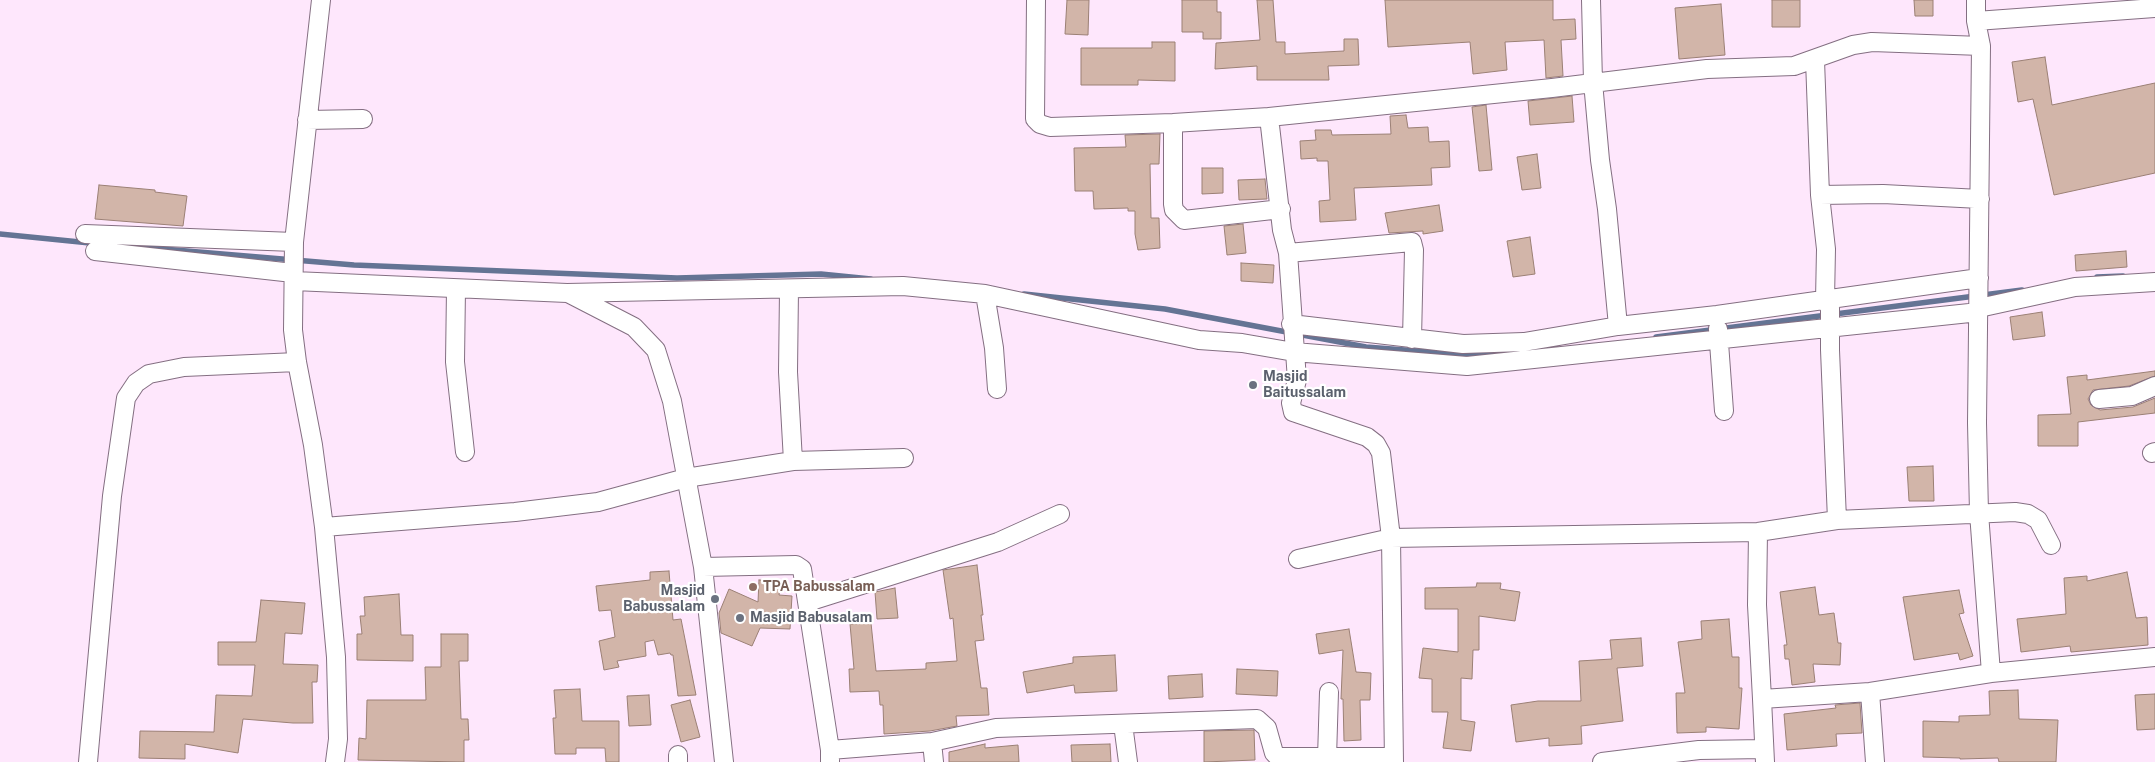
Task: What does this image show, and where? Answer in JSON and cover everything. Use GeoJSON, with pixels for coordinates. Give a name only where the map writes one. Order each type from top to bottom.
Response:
{"type":"FeatureCollection","features":[{"type":"Feature","properties":{"kind":"street"},"geometry":{"type":"LineString","coordinates":[[321,0],[307,120],[294,263],[293,330],[297,362],[313,445],[324,527],[336,657],[338,739],[335,762]]}},
{"type":"Feature","properties":{"kind":"street"},"geometry":{"type":"LineString","coordinates":[[1036,0],[1035,119],[1040,124],[1050,127],[1173,123],[1269,117],[1707,69],[1794,66],[1853,45],[1872,42],[1981,46]]}},
{"type":"Feature","properties":{"kind":"street"},"geometry":{"type":"LineString","coordinates":[[1591,0],[1593,82],[1618,326]]}},
{"type":"Feature","properties":{"kind":"street"},"geometry":{"type":"LineString","coordinates":[[1976,0],[1976,21],[1981,46],[1977,383],[1979,513],[1991,673]]}},
{"type":"Feature","properties":{"kind":"street"},"geometry":{"type":"LineString","coordinates":[[1976,21],[2155,8]]}},
{"type":"Feature","properties":{"kind":"street"},"geometry":{"type":"LineString","coordinates":[[1815,60],[1820,195],[1826,249],[1837,520]]}},
{"type":"Feature","properties":{"kind":"street"},"geometry":{"type":"LineString","coordinates":[[703,567],[800,567],[802,569],[830,756],[932,742],[996,728],[1257,719],[1263,722],[1267,728],[1274,753],[1278,758],[1394,760],[1391,538],[1381,452],[1376,444],[1366,437],[1294,412],[1291,403],[1297,380],[1288,253],[1282,230],[1269,117]]}},
{"type":"Feature","properties":{"kind":"street"},"geometry":{"type":"LineString","coordinates":[[307,120],[363,120]]}},
{"type":"Feature","properties":{"kind":"street"},"geometry":{"type":"LineString","coordinates":[[1173,123],[1173,204],[1174,210],[1184,220],[1281,209]]}},
{"type":"Feature","properties":{"kind":"street"},"geometry":{"type":"LineString","coordinates":[[1820,195],[1883,194],[1980,199]]}},
{"type":"Feature","properties":{"kind":"street"},"geometry":{"type":"LineString","coordinates":[[85,234],[294,263],[370,283],[456,289],[568,293],[709,289],[789,290],[831,286],[860,288],[903,286],[985,294],[1199,340],[1242,343],[1293,337],[1412,339],[1463,344],[1524,342],[1618,326],[1718,327],[1979,298]]}},
{"type":"Feature","properties":{"kind":"street"},"geometry":{"type":"LineString","coordinates":[[1288,253],[1412,242],[1414,250],[1412,339]]}},
{"type":"Feature","properties":{"kind":"street"},"geometry":{"type":"LineString","coordinates":[[95,251],[294,263]]}},
{"type":"Feature","properties":{"kind":"street"},"geometry":{"type":"LineString","coordinates":[[1293,337],[1466,366],[1514,363],[1718,327],[2074,288],[2155,282]]}},
{"type":"Feature","properties":{"kind":"street"},"geometry":{"type":"LineString","coordinates":[[456,289],[455,362],[465,452]]}},
{"type":"Feature","properties":{"kind":"street"},"geometry":{"type":"LineString","coordinates":[[789,290],[788,372],[792,461]]}},
{"type":"Feature","properties":{"kind":"street"},"geometry":{"type":"LineString","coordinates":[[568,293],[634,328],[656,350],[672,401],[703,567],[705,588],[693,589],[724,762]]}},
{"type":"Feature","properties":{"kind":"street"},"geometry":{"type":"LineString","coordinates":[[985,294],[994,348],[997,389]]}},
{"type":"Feature","properties":{"kind":"street"},"geometry":{"type":"LineString","coordinates":[[1718,327],[1724,411]]}},
{"type":"Feature","properties":{"kind":"street"},"geometry":{"type":"LineString","coordinates":[[88,762],[112,496],[126,398],[136,383],[149,374],[184,367],[297,362]]}},
{"type":"Feature","properties":{"kind":"street"},"geometry":{"type":"LineString","coordinates":[[2099,399],[2132,396],[2155,386]]}},
{"type":"Feature","properties":{"kind":"street"},"geometry":{"type":"LineString","coordinates":[[324,527],[506,513],[598,502],[686,478],[792,461],[904,458]]}},
{"type":"Feature","properties":{"kind":"street"},"geometry":{"type":"LineString","coordinates":[[1298,559],[1391,538],[1758,532],[1837,520],[2015,512],[2028,514],[2038,520],[2051,545]]}},
{"type":"Feature","properties":{"kind":"street"},"geometry":{"type":"LineString","coordinates":[[808,602],[998,542],[1060,514]]}},
{"type":"Feature","properties":{"kind":"street"},"geometry":{"type":"LineString","coordinates":[[1602,762],[1699,750],[1764,756],[1757,605],[1758,532]]}},
{"type":"Feature","properties":{"kind":"street"},"geometry":{"type":"LineString","coordinates":[[1762,699],[1870,692],[1991,673],[2155,657]]}},
{"type":"Feature","properties":{"kind":"street"},"geometry":{"type":"LineString","coordinates":[[709,682],[713,762]]}},
{"type":"Feature","properties":{"kind":"street"},"geometry":{"type":"LineString","coordinates":[[1327,758],[1329,692]]}},
{"type":"Feature","properties":{"kind":"street"},"geometry":{"type":"LineString","coordinates":[[1870,692],[1875,762]]}},
{"type":"Feature","properties":{"kind":"street"},"geometry":{"type":"LineString","coordinates":[[1122,724],[1128,762]]}},
{"type":"Feature","properties":{"kind":"street"},"geometry":{"type":"LineString","coordinates":[[932,742],[934,762]]}},
{"type":"Feature","properties":{"kind":"building"},"geometry":{"type":"Polygon","coordinates":[[[1067,0],[1089,0],[1088,35],[1065,34],[1067,0]]]}},
{"type":"Feature","properties":{"kind":"building"},"geometry":{"type":"Polygon","coordinates":[[[1182,0],[1217,0],[1217,12],[1221,12],[1221,39],[1203,39],[1203,32],[1182,32],[1182,0]]]}},
{"type":"Feature","properties":{"kind":"building"},"geometry":{"type":"Polygon","coordinates":[[[1257,0],[1273,0],[1276,42],[1285,42],[1285,54],[1344,51],[1344,39],[1358,39],[1359,65],[1328,66],[1329,80],[1257,80],[1257,66],[1215,69],[1216,43],[1260,40],[1257,0]]]}},
{"type":"Feature","properties":{"kind":"building"},"geometry":{"type":"Polygon","coordinates":[[[1385,0],[1553,0],[1553,20],[1575,19],[1576,39],[1561,40],[1563,76],[1546,78],[1544,40],[1505,42],[1507,70],[1473,74],[1470,42],[1388,47],[1385,0]]]}},
{"type":"Feature","properties":{"kind":"building"},"geometry":{"type":"Polygon","coordinates":[[[1772,0],[1800,0],[1800,27],[1772,27],[1772,0]]]}},
{"type":"Feature","properties":{"kind":"building"},"geometry":{"type":"Polygon","coordinates":[[[1914,0],[1933,0],[1933,16],[1915,16],[1914,0]]]}},
{"type":"Feature","properties":{"kind":"building"},"geometry":{"type":"Polygon","coordinates":[[[1721,4],[1725,55],[1679,59],[1675,8],[1721,4]]]}},
{"type":"Feature","properties":{"kind":"building"},"geometry":{"type":"Polygon","coordinates":[[[1152,42],[1175,42],[1175,81],[1138,80],[1138,85],[1081,85],[1081,48],[1152,48],[1152,42]]]}},
{"type":"Feature","properties":{"kind":"building"},"geometry":{"type":"Polygon","coordinates":[[[2045,57],[2052,105],[2155,83],[2155,173],[2054,195],[2033,99],[2018,102],[2012,62],[2045,57]]]}},
{"type":"Feature","properties":{"kind":"building"},"geometry":{"type":"Polygon","coordinates":[[[1572,96],[1574,122],[1530,125],[1528,101],[1572,96]]]}},
{"type":"Feature","properties":{"kind":"building"},"geometry":{"type":"Polygon","coordinates":[[[1486,105],[1492,170],[1479,171],[1472,107],[1486,105]]]}},
{"type":"Feature","properties":{"kind":"building"},"geometry":{"type":"Polygon","coordinates":[[[1406,115],[1408,128],[1428,127],[1429,142],[1449,141],[1450,167],[1431,168],[1432,185],[1354,188],[1356,220],[1320,222],[1319,201],[1330,200],[1328,161],[1317,161],[1317,158],[1301,159],[1300,141],[1316,140],[1315,130],[1331,130],[1332,135],[1391,134],[1390,116],[1406,115]]]}},
{"type":"Feature","properties":{"kind":"building"},"geometry":{"type":"Polygon","coordinates":[[[1160,134],[1159,164],[1150,164],[1151,218],[1159,218],[1160,248],[1138,250],[1135,234],[1135,211],[1128,211],[1128,208],[1094,209],[1093,191],[1075,191],[1074,148],[1126,147],[1125,135],[1160,134]]]}},
{"type":"Feature","properties":{"kind":"building"},"geometry":{"type":"Polygon","coordinates":[[[1537,154],[1541,188],[1522,190],[1517,157],[1537,154]]]}},
{"type":"Feature","properties":{"kind":"building"},"geometry":{"type":"Polygon","coordinates":[[[1202,168],[1223,168],[1223,193],[1202,194],[1202,168]]]}},
{"type":"Feature","properties":{"kind":"building"},"geometry":{"type":"Polygon","coordinates":[[[1265,179],[1267,199],[1239,200],[1238,180],[1265,179]]]}},
{"type":"Feature","properties":{"kind":"building"},"geometry":{"type":"Polygon","coordinates":[[[99,185],[155,190],[155,192],[187,196],[183,226],[95,219],[99,185]]]}},
{"type":"Feature","properties":{"kind":"building"},"geometry":{"type":"Polygon","coordinates":[[[1439,205],[1443,231],[1423,234],[1423,231],[1389,233],[1385,213],[1439,205]]]}},
{"type":"Feature","properties":{"kind":"building"},"geometry":{"type":"Polygon","coordinates":[[[1243,224],[1246,253],[1227,255],[1224,226],[1243,224]]]}},
{"type":"Feature","properties":{"kind":"building"},"geometry":{"type":"Polygon","coordinates":[[[1530,237],[1535,274],[1513,277],[1507,241],[1530,237]]]}},
{"type":"Feature","properties":{"kind":"building"},"geometry":{"type":"Polygon","coordinates":[[[2126,251],[2127,267],[2076,271],[2075,255],[2126,251]]]}},
{"type":"Feature","properties":{"kind":"building"},"geometry":{"type":"Polygon","coordinates":[[[1241,263],[1274,265],[1273,283],[1241,281],[1241,263]]]}},
{"type":"Feature","properties":{"kind":"building"},"geometry":{"type":"Polygon","coordinates":[[[2042,312],[2045,336],[2013,340],[2010,317],[2042,312]]]}},
{"type":"Feature","properties":{"kind":"building"},"geometry":{"type":"Polygon","coordinates":[[[2155,371],[2155,376],[2129,386],[2093,390],[2088,399],[2091,405],[2100,410],[2133,407],[2155,398],[2155,413],[2078,422],[2078,446],[2038,446],[2038,415],[2071,414],[2067,377],[2087,375],[2087,380],[2155,371]]]}},
{"type":"Feature","properties":{"kind":"building"},"geometry":{"type":"Polygon","coordinates":[[[1933,466],[1934,501],[1909,501],[1907,467],[1933,466]]]}},
{"type":"Feature","properties":{"kind":"building"},"geometry":{"type":"Polygon","coordinates":[[[977,565],[984,640],[975,641],[981,688],[987,688],[989,715],[956,716],[957,726],[930,731],[884,734],[883,705],[880,705],[879,691],[850,692],[849,669],[854,669],[850,624],[871,623],[876,671],[926,669],[926,663],[957,661],[953,618],[950,619],[943,570],[977,565]]]}},
{"type":"Feature","properties":{"kind":"building"},"geometry":{"type":"Polygon","coordinates":[[[669,571],[673,620],[681,619],[696,695],[678,696],[673,655],[670,653],[658,655],[654,640],[645,642],[646,656],[617,661],[619,667],[604,670],[599,641],[615,637],[611,610],[599,611],[596,586],[650,580],[650,572],[669,571]]]}},
{"type":"Feature","properties":{"kind":"building"},"geometry":{"type":"Polygon","coordinates":[[[2127,572],[2136,618],[2147,617],[2148,645],[2071,652],[2070,646],[2021,652],[2017,619],[2066,614],[2064,578],[2087,576],[2087,581],[2127,572]]]}},
{"type":"Feature","properties":{"kind":"building"},"geometry":{"type":"Polygon","coordinates":[[[759,580],[781,581],[779,595],[792,596],[790,629],[760,628],[752,646],[721,633],[719,613],[729,589],[758,602],[759,580]]]}},
{"type":"Feature","properties":{"kind":"building"},"geometry":{"type":"Polygon","coordinates":[[[1477,583],[1501,583],[1500,589],[1520,592],[1515,621],[1479,616],[1479,650],[1473,650],[1472,679],[1461,678],[1461,720],[1475,722],[1471,751],[1443,748],[1448,712],[1432,712],[1432,679],[1419,678],[1423,648],[1458,652],[1458,609],[1425,609],[1425,588],[1476,587],[1477,583]]]}},
{"type":"Feature","properties":{"kind":"building"},"geometry":{"type":"Polygon","coordinates":[[[1815,587],[1819,615],[1834,613],[1838,643],[1841,643],[1840,665],[1813,664],[1815,682],[1792,685],[1789,659],[1785,659],[1784,645],[1787,645],[1780,592],[1815,587]]]}},
{"type":"Feature","properties":{"kind":"building"},"geometry":{"type":"Polygon","coordinates":[[[895,588],[898,618],[877,619],[875,592],[895,588]]]}},
{"type":"Feature","properties":{"kind":"building"},"geometry":{"type":"Polygon","coordinates":[[[1959,590],[1964,613],[1959,614],[1973,656],[1960,660],[1958,653],[1914,660],[1903,597],[1959,590]]]}},
{"type":"Feature","properties":{"kind":"building"},"geometry":{"type":"Polygon","coordinates":[[[399,594],[401,635],[413,635],[413,661],[357,660],[357,634],[362,634],[360,616],[365,616],[364,597],[399,594]]]}},
{"type":"Feature","properties":{"kind":"building"},"geometry":{"type":"Polygon","coordinates":[[[261,600],[305,603],[302,634],[285,633],[283,664],[318,665],[317,682],[312,682],[313,723],[243,719],[238,753],[185,744],[185,759],[139,758],[140,731],[214,732],[216,695],[252,696],[255,665],[218,665],[218,642],[256,642],[261,600]]]}},
{"type":"Feature","properties":{"kind":"building"},"geometry":{"type":"Polygon","coordinates":[[[1729,619],[1732,657],[1739,657],[1739,688],[1742,688],[1739,729],[1706,727],[1706,732],[1677,733],[1676,693],[1685,693],[1678,642],[1702,639],[1701,621],[1729,619]]]}},
{"type":"Feature","properties":{"kind":"building"},"geometry":{"type":"Polygon","coordinates":[[[1349,629],[1356,672],[1371,673],[1370,700],[1360,700],[1361,740],[1344,741],[1343,699],[1341,699],[1343,650],[1319,654],[1316,634],[1349,629]]]}},
{"type":"Feature","properties":{"kind":"building"},"geometry":{"type":"Polygon","coordinates":[[[441,634],[468,634],[468,661],[459,661],[461,719],[468,719],[469,740],[464,740],[464,762],[358,760],[359,738],[366,739],[367,700],[426,700],[425,667],[441,667],[441,634]]]}},
{"type":"Feature","properties":{"kind":"building"},"geometry":{"type":"Polygon","coordinates":[[[1641,638],[1643,666],[1617,668],[1623,721],[1581,726],[1582,744],[1549,746],[1549,738],[1516,742],[1511,705],[1538,701],[1581,701],[1579,661],[1612,659],[1610,640],[1641,638]]]}},
{"type":"Feature","properties":{"kind":"building"},"geometry":{"type":"Polygon","coordinates":[[[1115,655],[1117,691],[1075,693],[1074,685],[1027,693],[1023,672],[1073,663],[1073,657],[1115,655]]]}},
{"type":"Feature","properties":{"kind":"building"},"geometry":{"type":"Polygon","coordinates":[[[1237,669],[1278,671],[1277,696],[1236,694],[1237,669]]]}},
{"type":"Feature","properties":{"kind":"building"},"geometry":{"type":"Polygon","coordinates":[[[1202,674],[1203,697],[1169,699],[1168,676],[1202,674]]]}},
{"type":"Feature","properties":{"kind":"building"},"geometry":{"type":"Polygon","coordinates":[[[580,689],[582,721],[619,721],[619,762],[606,762],[605,748],[576,748],[576,754],[555,754],[553,718],[556,718],[554,690],[580,689]]]}},
{"type":"Feature","properties":{"kind":"building"},"geometry":{"type":"Polygon","coordinates":[[[2018,690],[2019,719],[2058,720],[2056,762],[1999,762],[1998,758],[1960,759],[1923,757],[1923,721],[1959,722],[1959,716],[1990,715],[1989,691],[2018,690]]]}},
{"type":"Feature","properties":{"kind":"building"},"geometry":{"type":"Polygon","coordinates":[[[2155,694],[2155,729],[2137,730],[2135,695],[2155,694]]]}},
{"type":"Feature","properties":{"kind":"building"},"geometry":{"type":"Polygon","coordinates":[[[649,695],[651,725],[629,726],[627,696],[649,695]]]}},
{"type":"Feature","properties":{"kind":"building"},"geometry":{"type":"Polygon","coordinates":[[[690,700],[700,737],[681,742],[671,705],[690,700]]]}},
{"type":"Feature","properties":{"kind":"building"},"geometry":{"type":"Polygon","coordinates":[[[1860,703],[1862,733],[1836,734],[1837,746],[1787,750],[1784,714],[1836,708],[1835,705],[1860,703]]]}},
{"type":"Feature","properties":{"kind":"building"},"geometry":{"type":"Polygon","coordinates":[[[1254,730],[1255,760],[1204,762],[1204,731],[1254,730]]]}},
{"type":"Feature","properties":{"kind":"building"},"geometry":{"type":"Polygon","coordinates":[[[985,744],[985,748],[1018,745],[1019,762],[949,762],[949,752],[985,744]]]}},
{"type":"Feature","properties":{"kind":"building"},"geometry":{"type":"Polygon","coordinates":[[[1110,744],[1111,762],[1072,762],[1071,745],[1110,744]]]}},
{"type":"Feature","properties":{"kind":"waterway"},"geometry":{"type":"LineString","coordinates":[[0,234],[90,243]]}},
{"type":"Feature","properties":{"kind":"waterway"},"geometry":{"type":"LineString","coordinates":[[139,247],[354,265],[677,278],[821,274],[871,279]]}},
{"type":"Feature","properties":{"kind":"waterway"},"geometry":{"type":"LineString","coordinates":[[2097,277],[2123,276]]}},
{"type":"Feature","properties":{"kind":"waterway"},"geometry":{"type":"LineString","coordinates":[[1656,337],[2022,290]]}},
{"type":"Feature","properties":{"kind":"waterway"},"geometry":{"type":"LineString","coordinates":[[1024,294],[1165,309],[1366,347],[1456,354],[1513,353]]}},
{"type":"Feature","properties":{"kind":"place","name":"Masjid Baitussalam"},"geometry":{"type":"Point","coordinates":[1253,385]}},
{"type":"Feature","properties":{"kind":"place","name":"TPA Babussalam"},"geometry":{"type":"Point","coordinates":[753,587]}},
{"type":"Feature","properties":{"kind":"place","name":"Masjid Babussalam"},"geometry":{"type":"Point","coordinates":[715,599]}},
{"type":"Feature","properties":{"kind":"place","name":"Masjid Babusalam"},"geometry":{"type":"Point","coordinates":[740,618]}}]}
